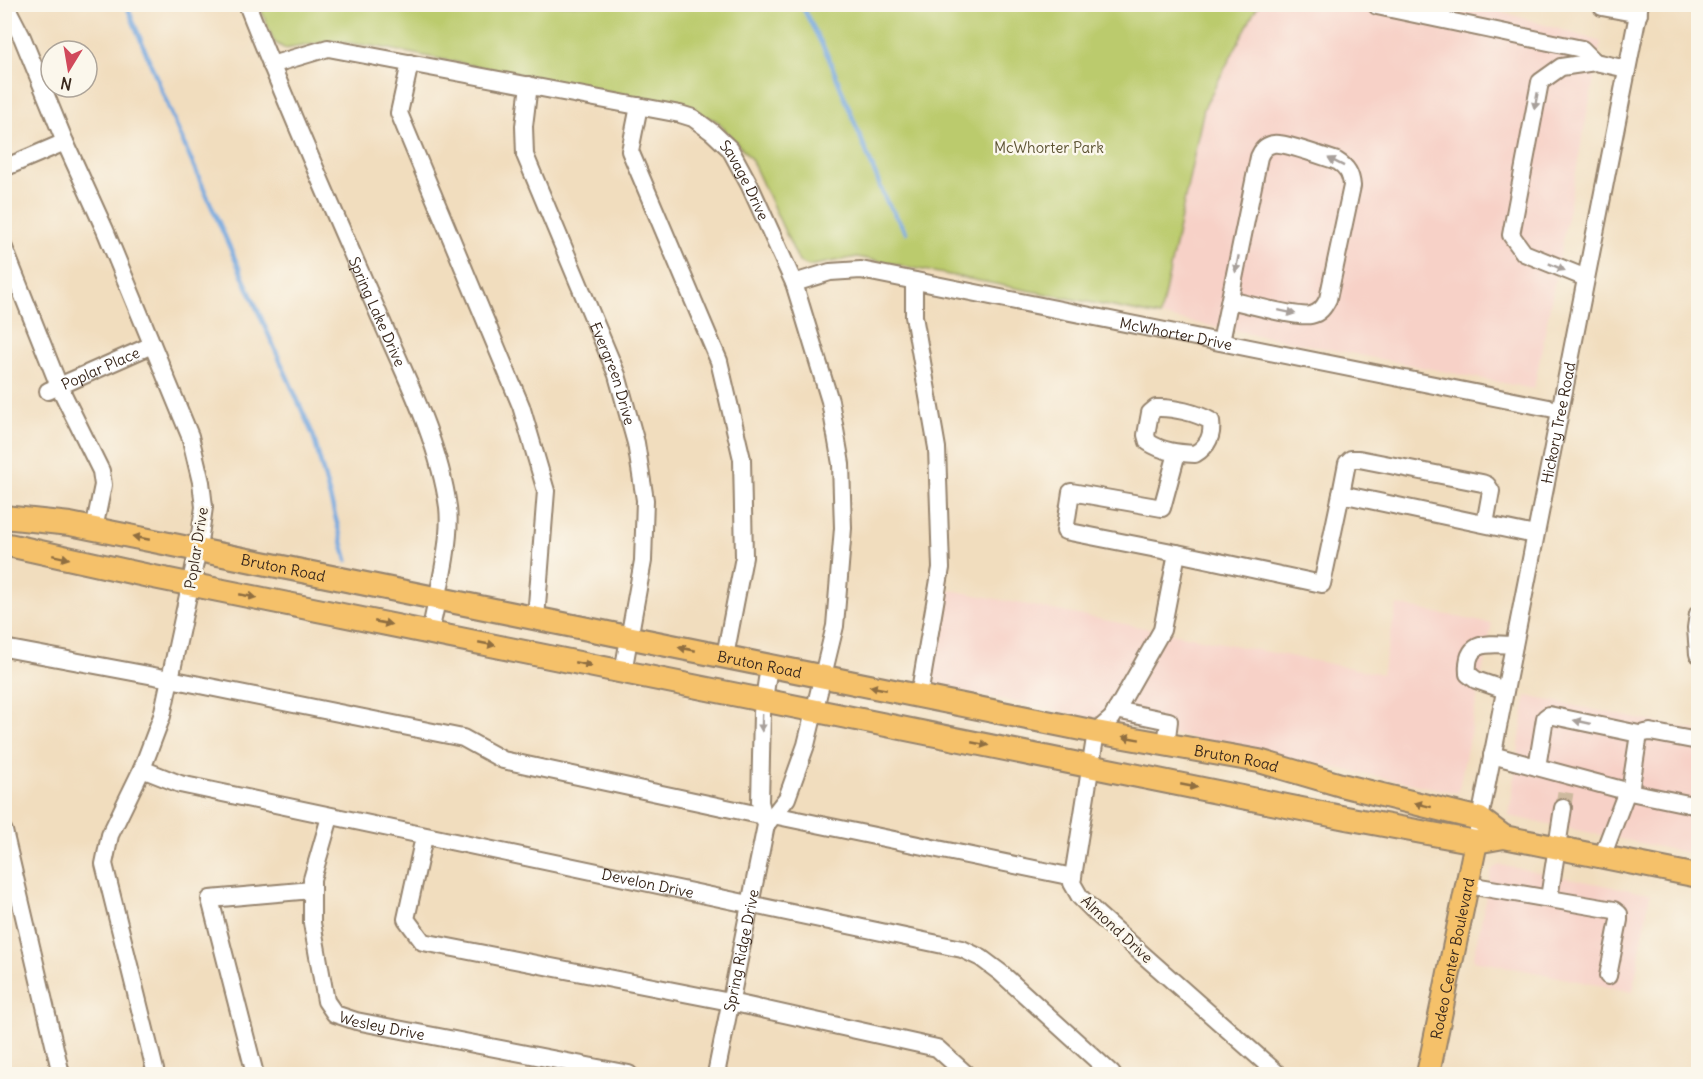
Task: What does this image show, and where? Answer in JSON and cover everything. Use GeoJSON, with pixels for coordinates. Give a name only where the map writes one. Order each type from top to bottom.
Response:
{"type":"FeatureCollection","features":[{"type":"Feature","properties":{"kind":"main road","name":"Bruton Road"},"geometry":{"type":"LineString","coordinates":[[4,517],[70,524],[1095,732],[1259,761],[1341,785],[1480,819],[1504,837]]}},
{"type":"Feature","properties":{"kind":"main road","name":"Bruton Road"},"geometry":{"type":"LineString","coordinates":[[4,544],[191,585],[1336,816],[1476,842],[1504,837],[1698,876]]}},
{"type":"Feature","properties":{"kind":"main road","name":"Rodeo Center Boulevard"},"geometry":{"type":"LineString","coordinates":[[1430,1074],[1476,842]]}},
{"type":"Feature","properties":{"kind":"street","name":"Poplar Drive"},"geometry":{"type":"LineString","coordinates":[[5,4],[22,37],[65,142],[105,230],[190,436],[201,482],[204,507],[198,549],[162,716],[142,769],[110,835],[104,864],[156,1074]]}},
{"type":"Feature","properties":{"kind":"street","name":"Spring Lake Drive"},"geometry":{"type":"LineString","coordinates":[[247,4],[413,395],[437,458],[448,507],[448,530],[430,633]]}},
{"type":"Feature","properties":{"kind":"street"},"geometry":{"type":"LineString","coordinates":[[1602,4],[1602,7],[1639,9]]}},
{"type":"Feature","properties":{"kind":"street"},"geometry":{"type":"LineString","coordinates":[[1377,6],[1582,49],[1595,62]]}},
{"type":"Feature","properties":{"kind":"street","name":"Hickory Tree Road"},"geometry":{"type":"LineString","coordinates":[[1476,842],[1639,9]]}},
{"type":"Feature","properties":{"kind":"street","name":"Savage Drive"},"geometry":{"type":"LineString","coordinates":[[271,65],[328,48],[410,63],[693,118],[730,149],[750,186],[794,283],[830,401],[842,464],[843,528],[840,572],[835,626],[823,676]]}},
{"type":"Feature","properties":{"kind":"street"},"geometry":{"type":"LineString","coordinates":[[1586,278],[1524,253],[1511,235],[1540,82],[1561,67],[1595,62],[1627,69]]}},
{"type":"Feature","properties":{"kind":"street"},"geometry":{"type":"LineString","coordinates":[[410,63],[399,113],[521,406],[546,492],[536,618]]}},
{"type":"Feature","properties":{"kind":"street","name":"Evergreen Drive"},"geometry":{"type":"LineString","coordinates":[[530,85],[524,126],[525,155],[617,375],[636,443],[645,500],[643,561],[623,672]]}},
{"type":"Feature","properties":{"kind":"street"},"geometry":{"type":"LineString","coordinates":[[639,106],[630,151],[719,361],[742,459],[744,557],[725,656]]}},
{"type":"Feature","properties":{"kind":"street"},"geometry":{"type":"LineString","coordinates":[[4,168],[65,142]]}},
{"type":"Feature","properties":{"kind":"street"},"geometry":{"type":"LineString","coordinates":[[1221,342],[1261,152],[1269,146],[1279,144],[1344,165],[1351,178],[1352,186],[1325,305],[1314,314],[1307,315],[1230,300]]}},
{"type":"Feature","properties":{"kind":"street"},"geometry":{"type":"LineString","coordinates":[[4,249],[53,388],[103,479],[94,529]]}},
{"type":"Feature","properties":{"kind":"street","name":"McWhorter Drive"},"geometry":{"type":"LineString","coordinates":[[794,283],[830,272],[861,270],[1559,410]]}},
{"type":"Feature","properties":{"kind":"street"},"geometry":{"type":"LineString","coordinates":[[914,281],[914,316],[937,448],[941,568],[919,696]]}},
{"type":"Feature","properties":{"kind":"street","name":"Poplar Place"},"geometry":{"type":"LineString","coordinates":[[53,388],[152,345]]}},
{"type":"Feature","properties":{"kind":"street"},"geometry":{"type":"LineString","coordinates":[[1177,453],[1162,508],[1071,492],[1065,531],[1322,584],[1347,463],[1351,459],[1487,485],[1491,491],[1485,524]]}},
{"type":"Feature","properties":{"kind":"street"},"geometry":{"type":"LineString","coordinates":[[1341,494],[1535,535]]}},
{"type":"Feature","properties":{"kind":"street"},"geometry":{"type":"LineString","coordinates":[[1095,732],[1112,718],[1162,630],[1177,553]]}},
{"type":"Feature","properties":{"kind":"street"},"geometry":{"type":"LineString","coordinates":[[1698,614],[1696,628],[1698,654]]}},
{"type":"Feature","properties":{"kind":"street"},"geometry":{"type":"LineString","coordinates":[[1505,690],[1476,680],[1468,674],[1467,661],[1472,651],[1486,644],[1514,645]]}},
{"type":"Feature","properties":{"kind":"street"},"geometry":{"type":"LineString","coordinates":[[4,648],[463,738],[503,760],[768,819],[1073,877]]}},
{"type":"Feature","properties":{"kind":"street","name":"Spring Ridge Drive"},"geometry":{"type":"LineString","coordinates":[[768,819],[760,802],[763,700],[769,666]]}},
{"type":"Feature","properties":{"kind":"street","name":"Spring Ridge Drive"},"geometry":{"type":"LineString","coordinates":[[716,1074],[768,819],[787,798],[806,745],[823,676]]}},
{"type":"Feature","properties":{"kind":"street"},"geometry":{"type":"LineString","coordinates":[[1116,710],[1169,721],[1166,745]]}},
{"type":"Feature","properties":{"kind":"street"},"geometry":{"type":"LineString","coordinates":[[1536,767],[1545,718],[1549,716],[1639,734],[1650,732],[1698,741]]}},
{"type":"Feature","properties":{"kind":"street","name":"Almond Drive"},"geometry":{"type":"LineString","coordinates":[[1095,732],[1072,883],[1080,897],[1097,914],[1278,1074]]}},
{"type":"Feature","properties":{"kind":"street"},"geometry":{"type":"LineString","coordinates":[[1602,856],[1628,792],[1639,734]]}},
{"type":"Feature","properties":{"kind":"street"},"geometry":{"type":"LineString","coordinates":[[1492,755],[1536,767],[1568,783],[1698,806]]}},
{"type":"Feature","properties":{"kind":"street","name":"Develon Drive"},"geometry":{"type":"LineString","coordinates":[[142,769],[180,784],[330,817],[962,949],[981,958],[1002,973],[1112,1074]]}},
{"type":"Feature","properties":{"kind":"street"},"geometry":{"type":"LineString","coordinates":[[1549,898],[1563,808]]}},
{"type":"Feature","properties":{"kind":"street","name":"Wesley Drive"},"geometry":{"type":"LineString","coordinates":[[330,817],[312,879],[312,923],[326,1001],[335,1014],[629,1074]]}},
{"type":"Feature","properties":{"kind":"street"},"geometry":{"type":"LineString","coordinates":[[4,831],[61,1074]]}},
{"type":"Feature","properties":{"kind":"street"},"geometry":{"type":"LineString","coordinates":[[424,837],[406,919],[423,942],[730,1002],[937,1048],[966,1074]]}},
{"type":"Feature","properties":{"kind":"street"},"geometry":{"type":"LineString","coordinates":[[1468,885],[1614,910],[1619,914],[1608,976]]}},
{"type":"Feature","properties":{"kind":"street"},"geometry":{"type":"LineString","coordinates":[[255,1074],[210,899],[312,890]]}},
{"type":"Feature","properties":{"kind":"shaded area"},"geometry":{"type":"Polygon","coordinates":[[[1258,5],[1480,5],[1601,42],[1534,389],[1160,316],[1204,108],[1258,5]]]}},
{"type":"Feature","properties":{"kind":"shaded area"},"geometry":{"type":"Polygon","coordinates":[[[945,589],[1382,674],[1397,605],[1492,624],[1458,793],[930,685],[945,589]]]}},
{"type":"Feature","properties":{"kind":"shaded area"},"geometry":{"type":"Polygon","coordinates":[[[1526,696],[1698,731],[1698,855],[1509,816],[1526,696]]]}},
{"type":"Feature","properties":{"kind":"shaded area"},"geometry":{"type":"Polygon","coordinates":[[[1501,865],[1650,894],[1633,992],[1473,960],[1492,869],[1501,865]]]}},
{"type":"Feature","properties":{"kind":"green space","name":"McWhorter Park"},"geometry":{"type":"Polygon","coordinates":[[[259,5],[1258,5],[1204,108],[1160,316],[857,257],[809,266],[799,262],[751,159],[717,121],[683,107],[379,47],[333,41],[285,49],[274,42],[259,5]]]}},
{"type":"Feature","properties":{"kind":"waterway"},"geometry":{"type":"LineString","coordinates":[[126,4],[180,135],[313,435],[347,560]]}},
{"type":"Feature","properties":{"kind":"waterway"},"geometry":{"type":"LineString","coordinates":[[801,4],[828,56],[886,201],[906,232]]}},
{"type":"Feature","properties":{"kind":"tunnel"},"geometry":{"type":"LineString","coordinates":[[1563,808],[1566,789]]}}]}
